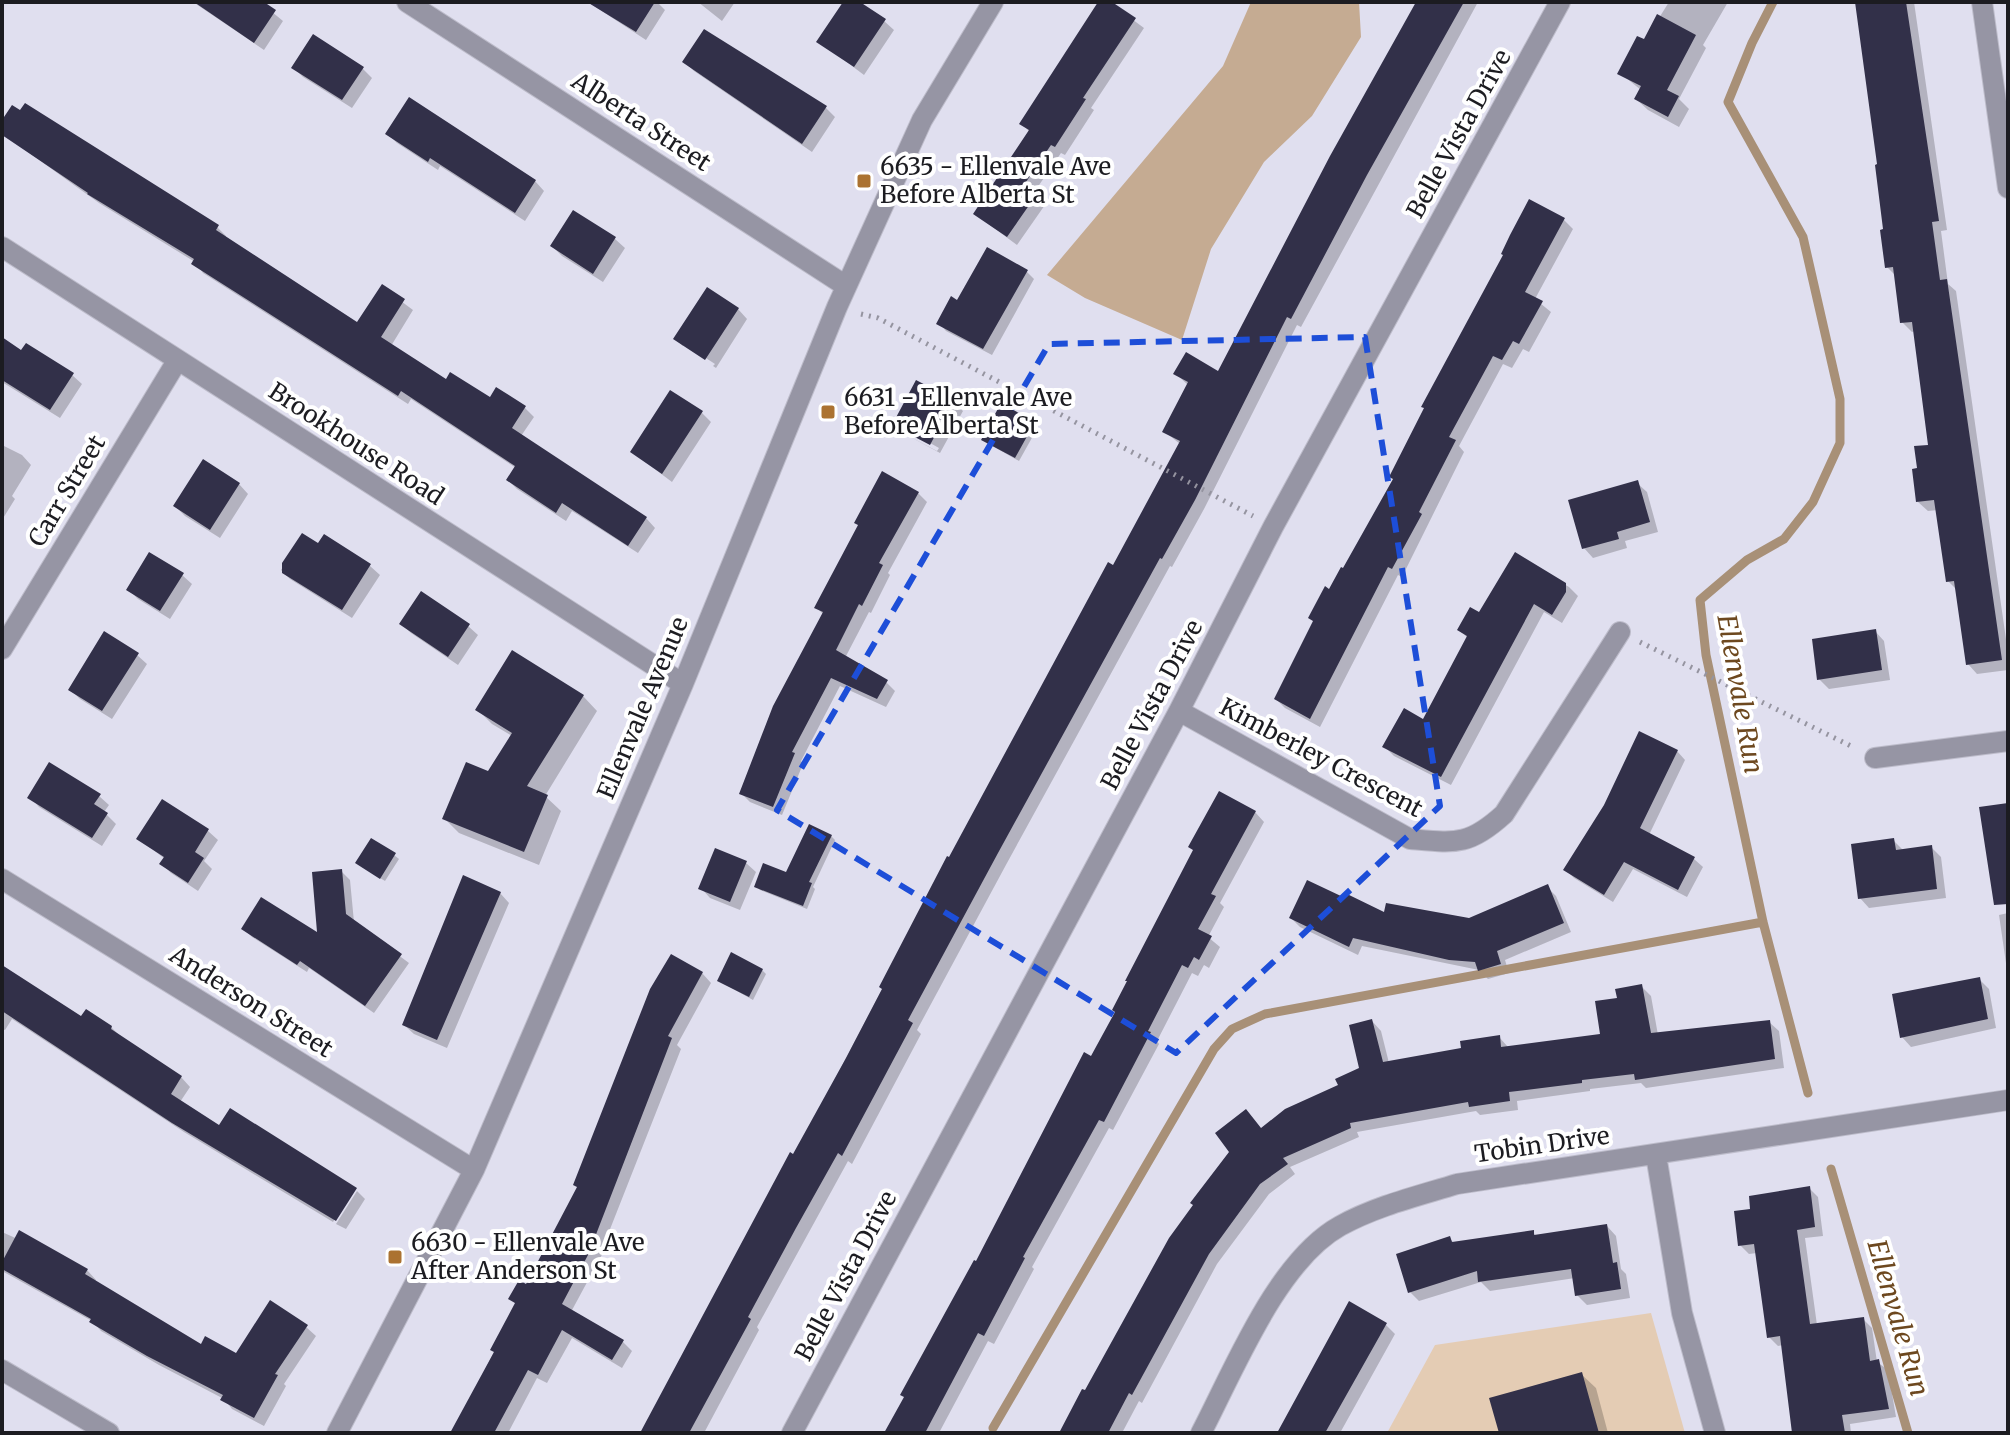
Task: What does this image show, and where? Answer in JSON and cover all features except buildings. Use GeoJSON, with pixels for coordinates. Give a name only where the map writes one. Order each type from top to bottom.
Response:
{"type":"FeatureCollection","features":[{"type":"Feature","properties":{"kind":"street","name":"Alberta Street"},"geometry":{"type":"LineString","coordinates":[[407,2],[846,286]]}},
{"type":"Feature","properties":{"kind":"street","name":"Ellenvale Avenue"},"geometry":{"type":"LineString","coordinates":[[337,1433],[474,1170],[683,684],[837,307],[922,120],[993,2]]}},
{"type":"Feature","properties":{"kind":"street","name":"Belle Vista Drive"},"geometry":{"type":"LineString","coordinates":[[792,1433],[1179,711],[1273,527],[1560,2]]}},
{"type":"Feature","properties":{"kind":"street"},"geometry":{"type":"LineString","coordinates":[[1982,2],[2008,188]]}},
{"type":"Feature","properties":{"kind":"street","name":"Brookhouse Road"},"geometry":{"type":"LineString","coordinates":[[2,247],[683,684]]}},
{"type":"Feature","properties":{"kind":"street","name":"Carr Street"},"geometry":{"type":"LineString","coordinates":[[2,649],[177,361]]}},
{"type":"Feature","properties":{"kind":"street","name":"Kimberley Crescent"},"geometry":{"type":"LineString","coordinates":[[1179,711],[1410,839],[1439,842],[1466,840],[1483,833],[1504,814],[1620,632]]}},
{"type":"Feature","properties":{"kind":"street"},"geometry":{"type":"LineString","coordinates":[[1875,758],[2008,741]]}},
{"type":"Feature","properties":{"kind":"street","name":"Anderson Street"},"geometry":{"type":"LineString","coordinates":[[2,879],[474,1170]]}},
{"type":"Feature","properties":{"kind":"street","name":"Tobin Drive"},"geometry":{"type":"LineString","coordinates":[[1201,1433],[1273,1295],[1305,1253],[1339,1226],[1393,1203],[1457,1184],[2008,1100]]}},
{"type":"Feature","properties":{"kind":"street"},"geometry":{"type":"LineString","coordinates":[[1656,1155],[1682,1313],[1715,1433]]}},
{"type":"Feature","properties":{"kind":"street"},"geometry":{"type":"LineString","coordinates":[[2,1370],[109,1433]]}},
{"type":"Feature","properties":{"kind":"path"},"geometry":{"type":"LineString","coordinates":[[837,307],[878,318],[1273,527]]}},
{"type":"Feature","properties":{"kind":"path"},"geometry":{"type":"LineString","coordinates":[[1620,632],[1875,758]]}},
{"type":"Feature","properties":{"kind":"highlighted area"},"geometry":{"type":"Polygon","coordinates":[[[1365,337],[1440,806],[1176,1053],[777,810],[1049,344],[1365,337]]]}},
{"type":"Feature","properties":{"kind":"shaded area"},"geometry":{"type":"Polygon","coordinates":[[[1251,2],[1359,2],[1361,37],[1312,116],[1264,162],[1211,249],[1182,340],[1085,298],[1047,275],[1223,66],[1251,2]]]}},
{"type":"Feature","properties":{"kind":"shaded area"},"geometry":{"type":"Polygon","coordinates":[[[1651,1313],[1685,1433],[1387,1433],[1435,1345],[1651,1313]]]}},
{"type":"Feature","properties":{"kind":"waterway","name":"Ellenvale Run"},"geometry":{"type":"LineString","coordinates":[[1773,2],[1728,102],[1803,237],[1840,399],[1840,443],[1813,502],[1784,539],[1747,560],[1700,600],[1706,655],[1763,922],[1808,1093]]}},
{"type":"Feature","properties":{"kind":"waterway"},"geometry":{"type":"LineString","coordinates":[[993,1428],[1214,1049],[1232,1029],[1265,1014],[1763,922]]}},
{"type":"Feature","properties":{"kind":"waterway","name":"Ellenvale Run"},"geometry":{"type":"LineString","coordinates":[[1831,1169],[1908,1433]]}},
{"type":"Feature","properties":{"kind":"place","name":"6635 - Ellenvale Ave Before Alberta St"},"geometry":{"type":"Point","coordinates":[864,181]}},
{"type":"Feature","properties":{"kind":"place","name":"6631 - Ellenvale Ave Before Alberta St"},"geometry":{"type":"Point","coordinates":[828,412]}},
{"type":"Feature","properties":{"kind":"place","name":"6630 - Ellenvale Ave After Anderson St"},"geometry":{"type":"Point","coordinates":[395,1257]}}]}
